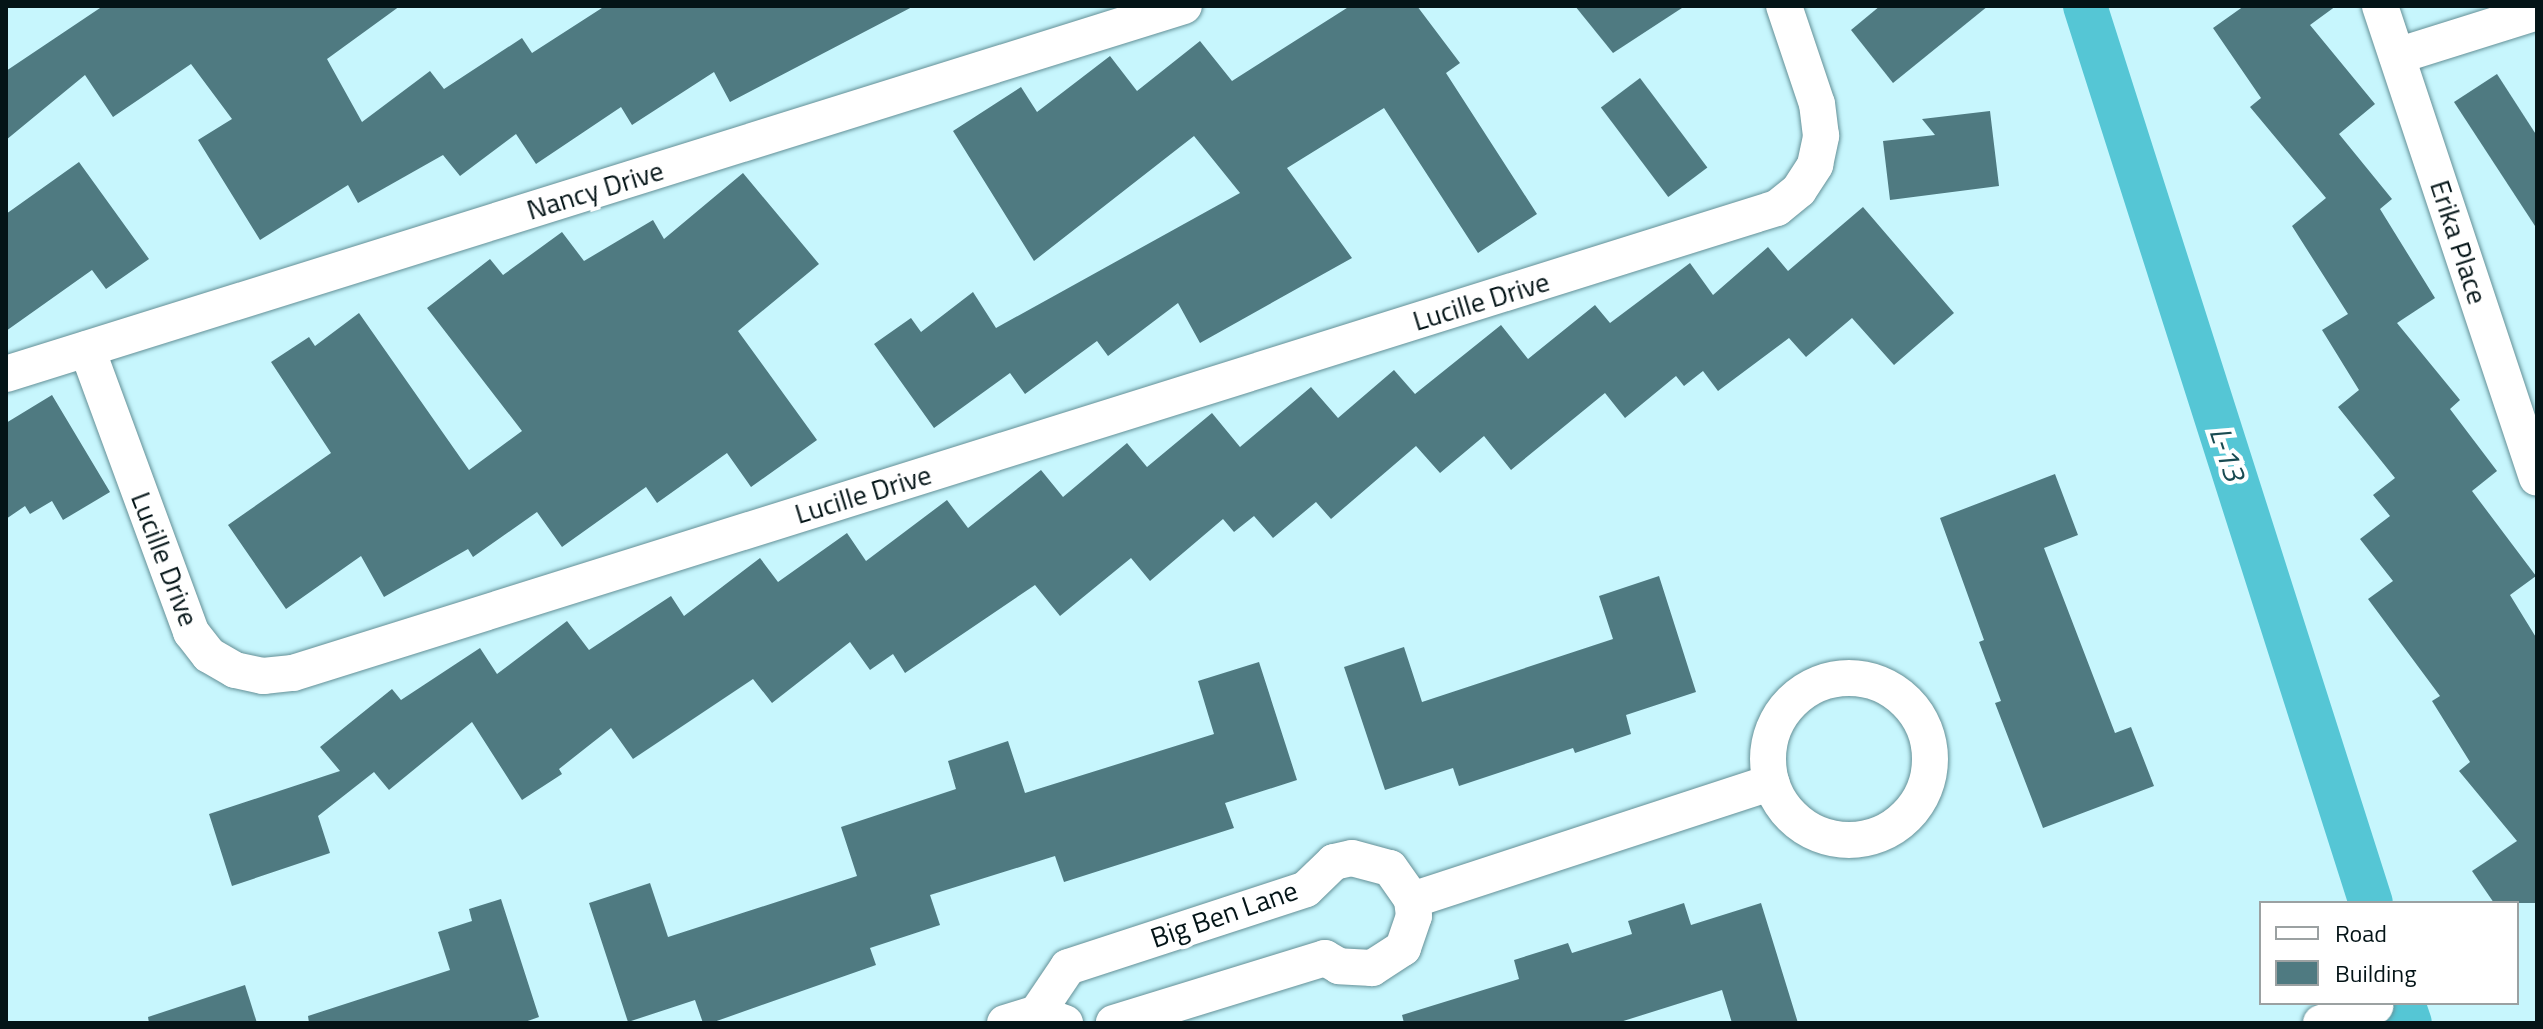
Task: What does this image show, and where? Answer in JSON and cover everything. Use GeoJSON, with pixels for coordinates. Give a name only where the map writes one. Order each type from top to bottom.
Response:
{"type":"FeatureCollection","features":[{"type":"Feature","properties":{"kind":"street","name":"Nancy Drive"},"geometry":{"type":"LineString","coordinates":[[6,374],[1184,6]]}},
{"type":"Feature","properties":{"kind":"street","name":"Lucille Drive"},"geometry":{"type":"LineString","coordinates":[[87,349],[191,632],[209,655],[235,670],[263,676],[293,673],[1777,208],[1799,190],[1815,165],[1821,136],[1817,104],[1784,6]]}},
{"type":"Feature","properties":{"kind":"street","name":"Erika Place"},"geometry":{"type":"LineString","coordinates":[[2380,6],[2528,420],[2537,478]]}},
{"type":"Feature","properties":{"kind":"street"},"geometry":{"type":"LineString","coordinates":[[2397,56],[2537,12]]}},
{"type":"Feature","properties":{"kind":"street"},"geometry":{"type":"LineString","coordinates":[[1836,678],[1876,683],[1911,705],[1925,729],[1931,754],[1917,804],[1900,823],[1877,836],[1851,841],[1825,837],[1802,825],[1783,807],[1771,783],[1768,755],[1774,728],[1788,705],[1810,687],[1836,678]]}},
{"type":"Feature","properties":{"kind":"street"},"geometry":{"type":"LineString","coordinates":[[1114,1023],[1325,958],[1339,966],[1372,968],[1403,948],[1414,916],[1412,900],[1771,783]]}},
{"type":"Feature","properties":{"kind":"street","name":"Big Ben Lane"},"geometry":{"type":"LineString","coordinates":[[1035,1020],[1068,967],[1306,889],[1334,862],[1352,858],[1390,868],[1412,900]]}},
{"type":"Feature","properties":{"kind":"street"},"geometry":{"type":"LineString","coordinates":[[2321,1023],[2375,1006]]}},
{"type":"Feature","properties":{"kind":"building"},"geometry":{"type":"Polygon","coordinates":[[[103,6],[400,6],[327,59],[362,122],[430,71],[444,89],[522,38],[532,53],[605,6],[914,6],[730,102],[714,72],[632,125],[621,107],[536,164],[516,134],[460,176],[443,155],[358,203],[348,185],[260,240],[198,140],[232,119],[191,64],[113,117],[85,75],[6,140],[6,71],[103,6]]]}},
{"type":"Feature","properties":{"kind":"building"},"geometry":{"type":"Polygon","coordinates":[[[1350,6],[1417,6],[1460,63],[1446,73],[1537,214],[1478,253],[1384,108],[1287,168],[1352,258],[1200,343],[1178,303],[1108,356],[1097,341],[1025,394],[1010,373],[934,428],[874,344],[911,318],[921,332],[973,292],[996,328],[1240,193],[1194,136],[1034,261],[953,131],[1021,87],[1037,112],[1110,56],[1137,91],[1200,41],[1232,81],[1350,6]]]}},
{"type":"Feature","properties":{"kind":"building"},"geometry":{"type":"Polygon","coordinates":[[[1575,6],[1685,6],[1613,53],[1575,6]]]}},
{"type":"Feature","properties":{"kind":"building"},"geometry":{"type":"Polygon","coordinates":[[[1880,6],[1988,6],[1893,83],[1851,30],[1880,6]]]}},
{"type":"Feature","properties":{"kind":"building"},"geometry":{"type":"Polygon","coordinates":[[[2244,6],[2336,6],[2310,25],[2375,104],[2339,134],[2392,199],[2380,209],[2435,298],[2397,323],[2460,400],[2450,409],[2497,471],[2472,491],[2536,576],[2510,595],[2537,639],[2537,903],[2493,901],[2472,871],[2517,841],[2459,771],[2470,762],[2432,701],[2440,696],[2368,599],[2393,581],[2360,539],[2390,516],[2373,495],[2395,478],[2338,407],[2359,390],[2322,330],[2348,314],[2292,226],[2326,198],[2250,107],[2261,98],[2213,28],[2244,6]]]}},
{"type":"Feature","properties":{"kind":"building"},"geometry":{"type":"Polygon","coordinates":[[[2497,74],[2537,136],[2537,229],[2454,102],[2497,74]]]}},
{"type":"Feature","properties":{"kind":"building"},"geometry":{"type":"Polygon","coordinates":[[[1640,78],[1707,167],[1668,197],[1601,107],[1640,78]]]}},
{"type":"Feature","properties":{"kind":"building"},"geometry":{"type":"Polygon","coordinates":[[[1990,111],[1999,186],[1890,200],[1883,141],[1935,135],[1922,119],[1990,111]]]}},
{"type":"Feature","properties":{"kind":"building"},"geometry":{"type":"Polygon","coordinates":[[[79,162],[149,259],[106,289],[92,270],[6,331],[6,214],[79,162]]]}},
{"type":"Feature","properties":{"kind":"building"},"geometry":{"type":"Polygon","coordinates":[[[743,173],[819,264],[738,331],[817,440],[751,487],[727,453],[657,503],[646,487],[562,547],[537,512],[473,557],[468,549],[384,597],[361,556],[286,609],[228,525],[331,453],[271,362],[309,337],[315,346],[359,313],[469,470],[522,431],[427,308],[490,259],[503,275],[562,232],[584,261],[653,220],[664,239],[743,173]]]}},
{"type":"Feature","properties":{"kind":"building"},"geometry":{"type":"Polygon","coordinates":[[[1863,207],[1954,313],[1894,365],[1852,318],[1806,357],[1789,338],[1718,391],[1703,371],[1684,386],[1676,376],[1625,418],[1605,393],[1511,470],[1484,436],[1440,473],[1416,446],[1331,519],[1316,502],[1273,538],[1254,516],[1234,532],[1223,519],[1150,581],[1131,558],[1060,616],[1035,585],[905,673],[893,654],[870,670],[850,642],[772,703],[753,679],[633,759],[611,728],[559,769],[562,774],[522,800],[472,722],[389,790],[374,772],[318,816],[330,853],[232,886],[209,814],[340,771],[320,747],[392,689],[401,700],[480,648],[497,674],[567,621],[589,650],[671,596],[684,616],[760,558],[778,582],[847,533],[866,561],[947,500],[968,528],[1041,470],[1063,497],[1127,443],[1147,467],[1212,413],[1240,447],[1311,387],[1338,418],[1394,370],[1415,394],[1501,325],[1528,359],[1595,305],[1610,323],[1690,263],[1713,295],[1768,247],[1788,271],[1863,207]]]}},
{"type":"Feature","properties":{"kind":"building"},"geometry":{"type":"Polygon","coordinates":[[[52,395],[110,492],[63,520],[52,501],[30,514],[25,506],[6,519],[6,423],[52,395]]]}},
{"type":"Feature","properties":{"kind":"building"},"geometry":{"type":"Polygon","coordinates":[[[2055,474],[2078,535],[2044,548],[2115,733],[2131,727],[2154,786],[2043,828],[1995,703],[2001,701],[1979,642],[1984,640],[1940,518],[2055,474]]]}},
{"type":"Feature","properties":{"kind":"building"},"geometry":{"type":"Polygon","coordinates":[[[1659,576],[1696,692],[1626,715],[1631,734],[1575,753],[1573,748],[1459,786],[1453,768],[1385,790],[1344,667],[1404,647],[1422,702],[1613,639],[1599,596],[1659,576]]]}},
{"type":"Feature","properties":{"kind":"building"},"geometry":{"type":"Polygon","coordinates":[[[1259,662],[1297,780],[1225,803],[1234,828],[1064,882],[1055,856],[930,895],[940,925],[870,948],[876,965],[711,1023],[703,1023],[695,1000],[628,1022],[589,903],[650,883],[668,937],[857,876],[841,827],[956,789],[948,761],[1008,741],[1025,793],[1214,734],[1198,681],[1259,662]]]}},
{"type":"Feature","properties":{"kind":"building"},"geometry":{"type":"Polygon","coordinates":[[[501,899],[539,1017],[522,1023],[309,1023],[308,1016],[450,970],[438,932],[472,921],[469,909],[501,899]]]}},
{"type":"Feature","properties":{"kind":"building"},"geometry":{"type":"Polygon","coordinates":[[[1684,903],[1691,925],[1761,903],[1798,1023],[1732,1023],[1722,990],[1617,1023],[1404,1023],[1402,1015],[1519,979],[1514,960],[1568,943],[1572,953],[1632,934],[1628,921],[1684,903]]]}},
{"type":"Feature","properties":{"kind":"building"},"geometry":{"type":"Polygon","coordinates":[[[245,985],[257,1023],[149,1023],[148,1017],[245,985]]]}},
{"type":"Feature","properties":{"kind":"waterway","name":"L-13"},"geometry":{"type":"LineString","coordinates":[[2085,6],[2370,901]]}},
{"type":"Feature","properties":{"kind":"waterway","name":"L-13"},"geometry":{"type":"LineString","coordinates":[[2404,1005],[2410,1023]]}}]}
